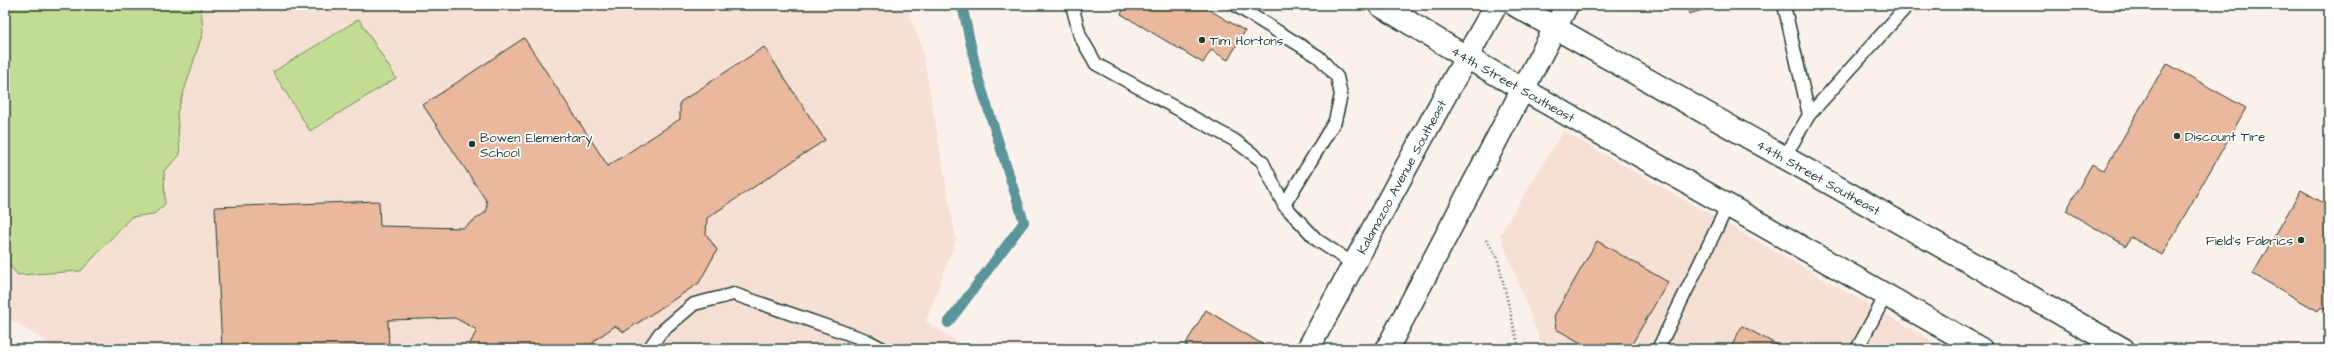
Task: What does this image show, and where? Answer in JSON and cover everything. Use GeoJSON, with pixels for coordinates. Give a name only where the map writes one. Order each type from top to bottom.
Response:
{"type":"FeatureCollection","features":[{"type":"Feature","properties":{"kind":"main road","name":"44th Street Southeast"},"geometry":{"type":"LineString","coordinates":[[1380,5],[1466,57],[1981,349]]}},
{"type":"Feature","properties":{"kind":"main road","name":"Kalamazoo Avenue Southeast"},"geometry":{"type":"LineString","coordinates":[[1308,349],[1355,265],[1466,57],[1496,5]]}},
{"type":"Feature","properties":{"kind":"main road","name":"44th Street Southeast"},"geometry":{"type":"LineString","coordinates":[[1515,5],[2123,349]]}},
{"type":"Feature","properties":{"kind":"main road"},"geometry":{"type":"LineString","coordinates":[[1387,349],[1524,90],[1567,5]]}},
{"type":"Feature","properties":{"kind":"lane"},"geometry":{"type":"LineString","coordinates":[[1072,5],[1080,36],[1096,64],[1234,140],[1262,161],[1284,205],[1317,240],[1355,265]]}},
{"type":"Feature","properties":{"kind":"lane"},"geometry":{"type":"LineString","coordinates":[[1235,5],[1319,57],[1337,77],[1341,95],[1335,121],[1284,205]]}},
{"type":"Feature","properties":{"kind":"lane"},"geometry":{"type":"LineString","coordinates":[[1784,5],[1809,115]]}},
{"type":"Feature","properties":{"kind":"lane"},"geometry":{"type":"LineString","coordinates":[[1784,158],[1809,115],[1908,5]]}},
{"type":"Feature","properties":{"kind":"lane"},"geometry":{"type":"LineString","coordinates":[[1658,349],[1728,205]]}},
{"type":"Feature","properties":{"kind":"lane"},"geometry":{"type":"LineString","coordinates":[[649,349],[660,333],[694,304],[734,294],[866,340],[883,349]]}},
{"type":"Feature","properties":{"kind":"lane"},"geometry":{"type":"LineString","coordinates":[[1857,349],[1886,295]]}},
{"type":"Feature","properties":{"kind":"path"},"geometry":{"type":"LineString","coordinates":[[1486,240],[1497,256],[1519,349]]}},
{"type":"Feature","properties":{"kind":"shaded area","name":"Bowen Elementary School"},"geometry":{"type":"Polygon","coordinates":[[[5,5],[906,5],[922,48],[956,240],[926,321],[967,349],[57,349],[5,316],[5,5]]]}},
{"type":"Feature","properties":{"kind":"shaded area"},"geometry":{"type":"Polygon","coordinates":[[[1563,131],[1947,349],[1543,349],[1500,234],[1563,131]]]}},
{"type":"Feature","properties":{"kind":"green space"},"geometry":{"type":"Polygon","coordinates":[[[19,5],[201,5],[203,32],[177,113],[180,155],[164,171],[165,204],[154,214],[131,217],[81,271],[18,275],[5,261],[5,15],[19,5]]]}},
{"type":"Feature","properties":{"kind":"green space"},"geometry":{"type":"Polygon","coordinates":[[[359,19],[396,78],[310,131],[273,72],[359,19]]]}},
{"type":"Feature","properties":{"kind":"building","name":"Tim Hortons"},"geometry":{"type":"Polygon","coordinates":[[[1126,5],[1201,5],[1245,31],[1228,60],[1211,50],[1203,63],[1121,14],[1126,5]]]}},
{"type":"Feature","properties":{"kind":"building"},"geometry":{"type":"Polygon","coordinates":[[[1687,5],[1719,5],[1689,14],[1687,5]]]}},
{"type":"Feature","properties":{"kind":"building","name":"Bowen Elementary School"},"geometry":{"type":"Polygon","coordinates":[[[524,38],[608,166],[680,119],[680,102],[764,47],[825,140],[707,218],[706,234],[717,250],[699,283],[624,332],[615,326],[595,340],[590,349],[467,349],[477,330],[455,318],[388,320],[389,349],[222,349],[215,207],[379,201],[380,226],[463,228],[486,212],[487,202],[423,105],[524,38]]]}},
{"type":"Feature","properties":{"kind":"building","name":"Discount Tire"},"geometry":{"type":"Polygon","coordinates":[[[2166,63],[2246,108],[2162,255],[2131,237],[2126,246],[2066,211],[2092,164],[2104,171],[2166,63]]]}},
{"type":"Feature","properties":{"kind":"building","name":"Field's Fabrics"},"geometry":{"type":"Polygon","coordinates":[[[2301,190],[2329,206],[2329,311],[2321,307],[2318,311],[2253,274],[2301,190]]]}},
{"type":"Feature","properties":{"kind":"building"},"geometry":{"type":"Polygon","coordinates":[[[1597,241],[1668,282],[1629,349],[1592,349],[1556,329],[1554,316],[1597,241]]]}},
{"type":"Feature","properties":{"kind":"building"},"geometry":{"type":"Polygon","coordinates":[[[1206,310],[1267,347],[1266,349],[1192,349],[1185,345],[1206,310]]]}},
{"type":"Feature","properties":{"kind":"building"},"geometry":{"type":"Polygon","coordinates":[[[1742,326],[1785,349],[1730,349],[1742,326]]]}},
{"type":"Feature","properties":{"kind":"waterway"},"geometry":{"type":"LineString","coordinates":[[948,323],[1024,222],[978,77],[962,5]]}},
{"type":"Feature","properties":{"kind":"place","name":"Tim Hortons"},"geometry":{"type":"Point","coordinates":[1202,40]}},
{"type":"Feature","properties":{"kind":"place","name":"Discount Tire"},"geometry":{"type":"Point","coordinates":[2177,136]}},
{"type":"Feature","properties":{"kind":"place","name":"Bowen Elementary School"},"geometry":{"type":"Point","coordinates":[472,144]}},
{"type":"Feature","properties":{"kind":"place","name":"Field's Fabrics"},"geometry":{"type":"Point","coordinates":[2301,240]}}]}
